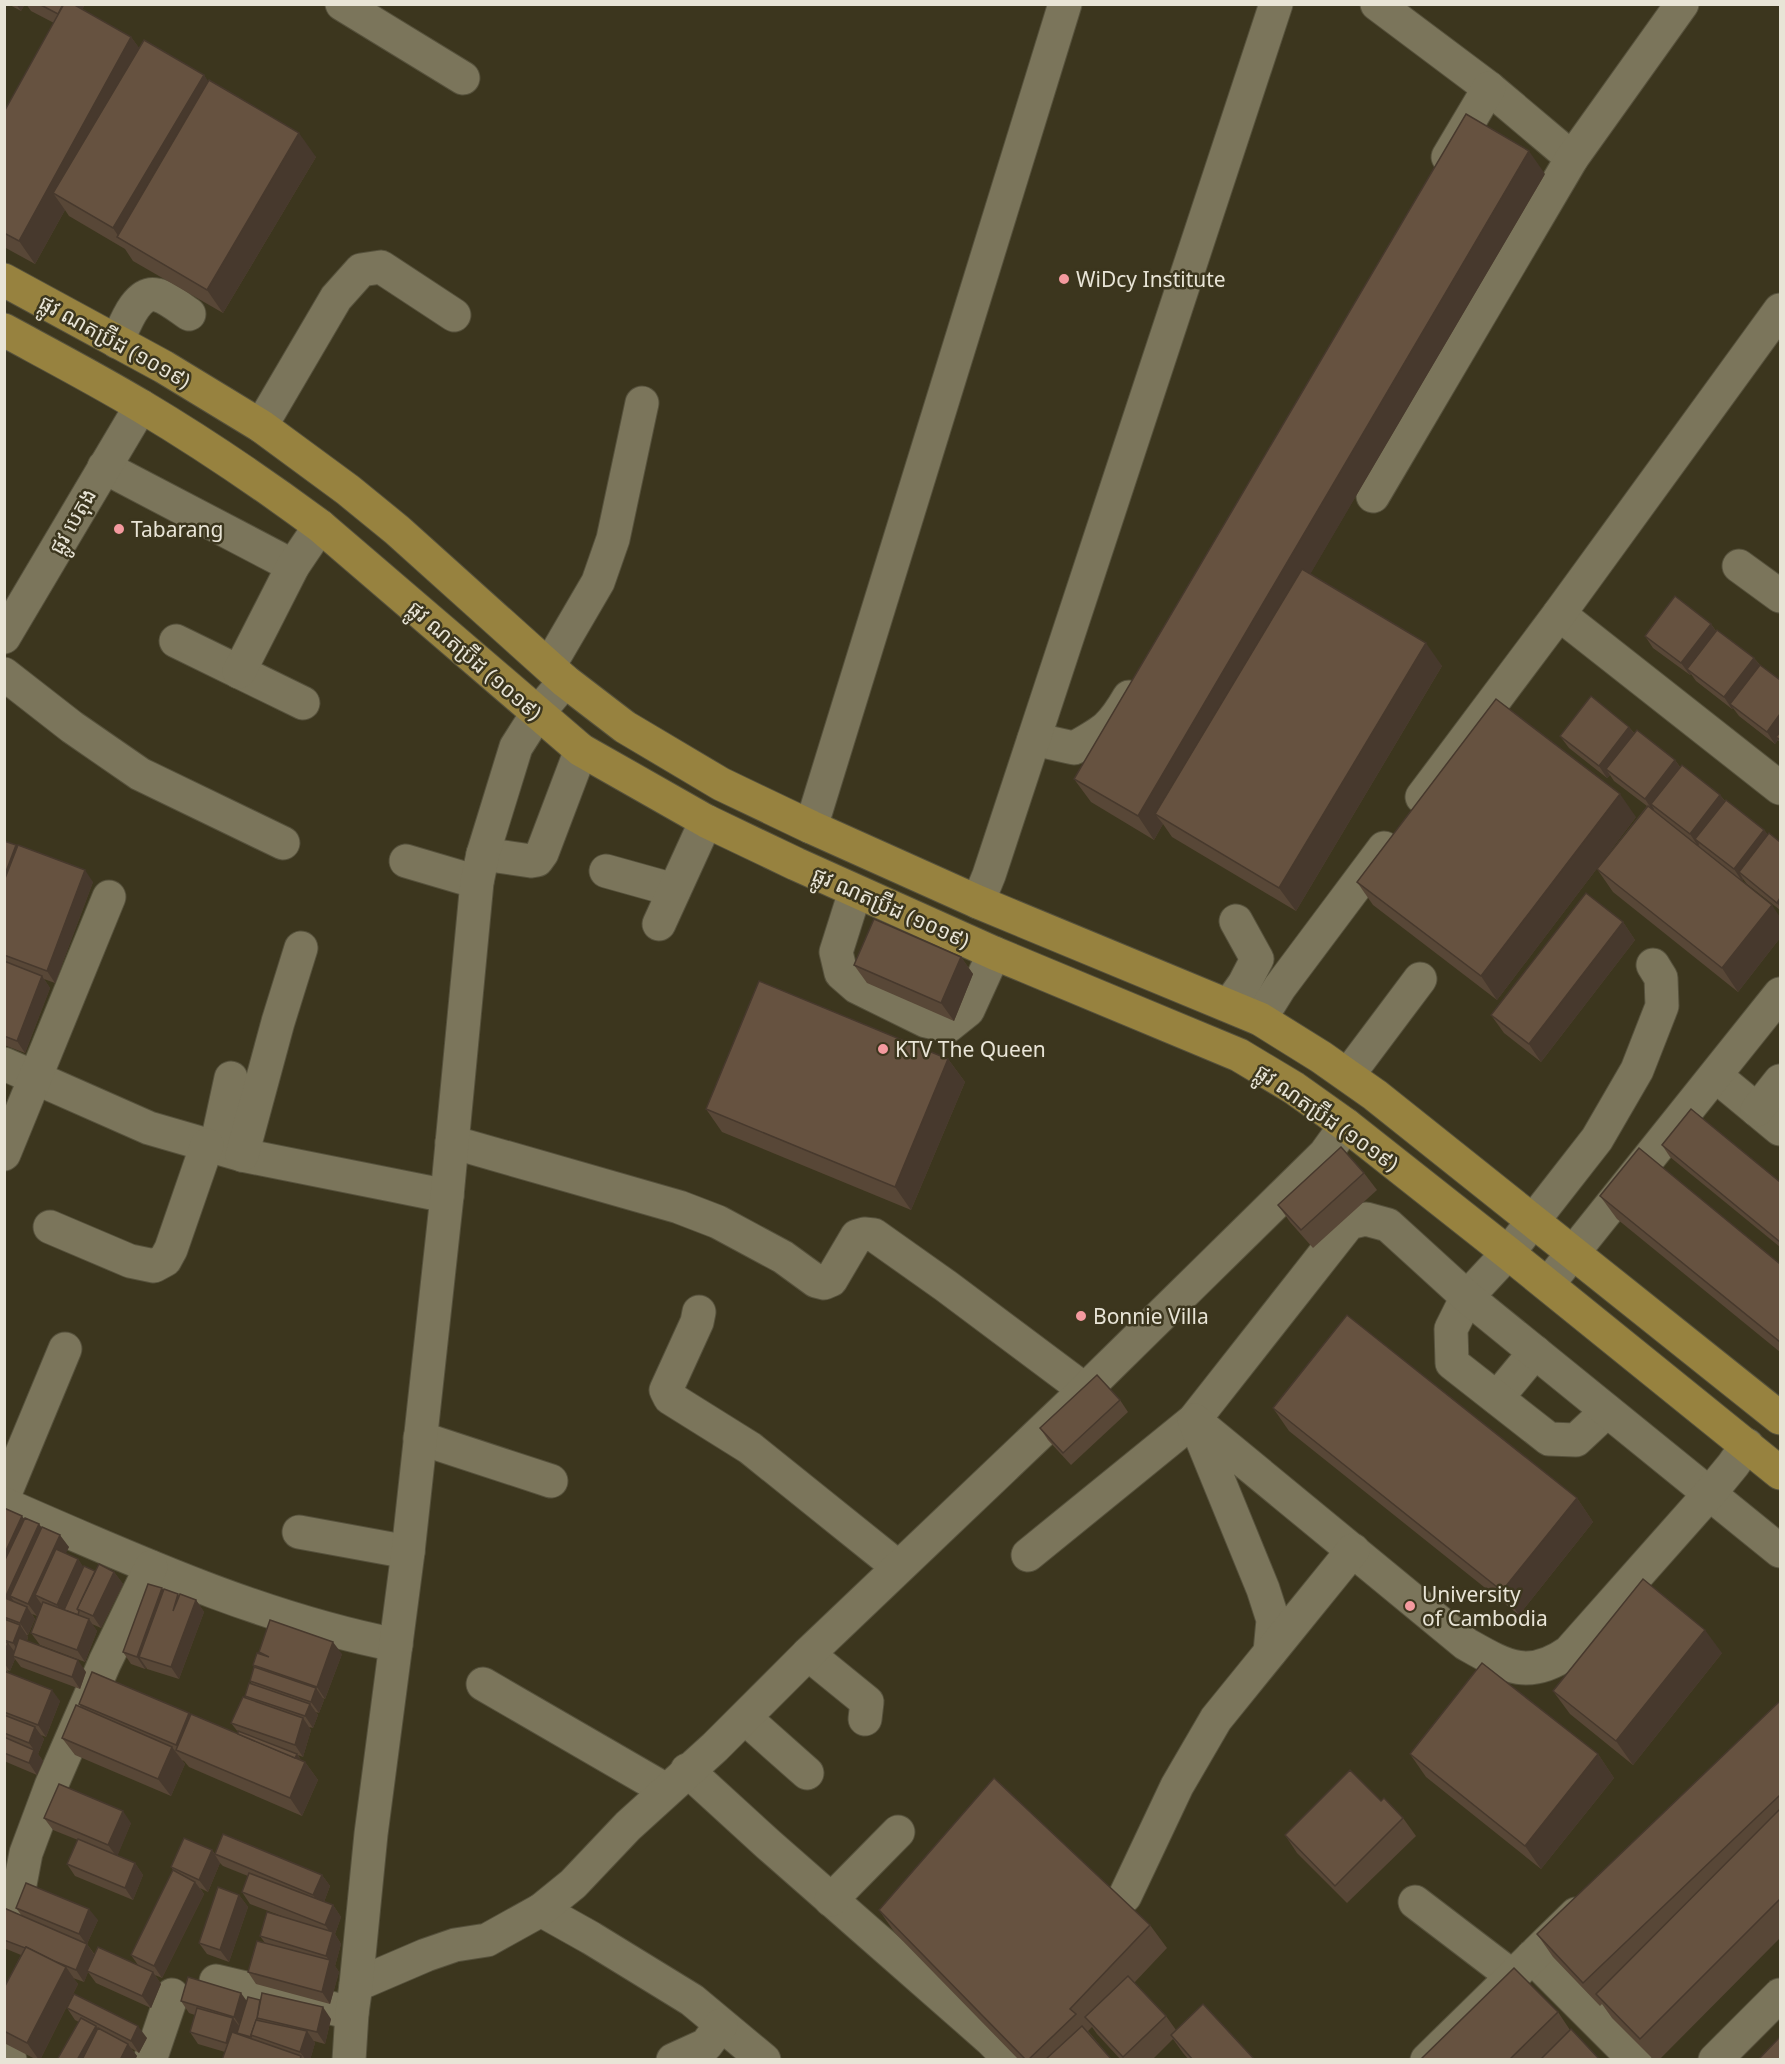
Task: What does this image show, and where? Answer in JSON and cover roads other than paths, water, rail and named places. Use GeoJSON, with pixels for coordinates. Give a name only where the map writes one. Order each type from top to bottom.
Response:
{"type":"FeatureCollection","features":[{"type":"Feature","properties":{"kind":"main road","name":"ផ្លូវ ណតប្រ៊ីដ (១០១៩)"},"geometry":{"type":"LineString","coordinates":[[4,280],[164,367],[261,426],[348,490],[397,530],[557,674],[625,727],[721,784],[978,902],[1260,1019],[1348,1075],[1574,1252],[1780,1418]]}},
{"type":"Feature","properties":{"kind":"main road","name":"ផ្លូវ ណតប្រ៊ីដ (១០១៩)"},"geometry":{"type":"LineString","coordinates":[[4,330],[141,406],[233,463],[320,526],[581,750],[706,821],[994,953],[1239,1055],[1294,1088],[1346,1125],[1509,1253],[1780,1473]]}},
{"type":"Feature","properties":{"kind":"street"},"geometry":{"type":"LineString","coordinates":[[342,4],[463,78]]}},
{"type":"Feature","properties":{"kind":"street"},"geometry":{"type":"LineString","coordinates":[[811,827],[1065,4]]}},
{"type":"Feature","properties":{"kind":"street"},"geometry":{"type":"LineString","coordinates":[[978,902],[989,875],[1276,4]]}},
{"type":"Feature","properties":{"kind":"street"},"geometry":{"type":"LineString","coordinates":[[1377,4],[1489,88],[1572,158]]}},
{"type":"Feature","properties":{"kind":"street"},"geometry":{"type":"LineString","coordinates":[[1373,496],[1572,158],[1682,4]]}},
{"type":"Feature","properties":{"kind":"street"},"geometry":{"type":"LineString","coordinates":[[1434,181],[1489,88]]}},
{"type":"Feature","properties":{"kind":"street"},"geometry":{"type":"LineString","coordinates":[[261,426],[336,298],[361,270],[381,267],[454,315]]}},
{"type":"Feature","properties":{"kind":"street"},"geometry":{"type":"LineString","coordinates":[[117,342],[138,302],[147,296],[157,295],[189,314]]}},
{"type":"Feature","properties":{"kind":"street"},"geometry":{"type":"LineString","coordinates":[[1260,1019],[1280,987],[1558,614],[1780,310]]}},
{"type":"Feature","properties":{"kind":"street"},"geometry":{"type":"LineString","coordinates":[[349,2060],[371,1834],[408,1552],[480,868],[516,747],[537,714],[557,674],[598,582],[613,539],[642,402]]}},
{"type":"Feature","properties":{"kind":"street","name":"ផ្លូវ បេតុង"},"geometry":{"type":"LineString","coordinates":[[4,637],[141,406]]}},
{"type":"Feature","properties":{"kind":"street"},"geometry":{"type":"LineString","coordinates":[[104,467],[293,566]]}},
{"type":"Feature","properties":{"kind":"street"},"geometry":{"type":"LineString","coordinates":[[239,672],[293,566],[320,526]]}},
{"type":"Feature","properties":{"kind":"street"},"geometry":{"type":"LineString","coordinates":[[1739,566],[1780,596]]}},
{"type":"Feature","properties":{"kind":"street"},"geometry":{"type":"LineString","coordinates":[[1558,614],[1780,788]]}},
{"type":"Feature","properties":{"kind":"street"},"geometry":{"type":"LineString","coordinates":[[176,641],[303,703]]}},
{"type":"Feature","properties":{"kind":"street"},"geometry":{"type":"LineString","coordinates":[[4,674],[72,728],[140,774],[283,843]]}},
{"type":"Feature","properties":{"kind":"street"},"geometry":{"type":"LineString","coordinates":[[1034,739],[1074,748],[1104,732],[1117,718],[1141,676]]}},
{"type":"Feature","properties":{"kind":"street"},"geometry":{"type":"LineString","coordinates":[[406,861],[480,868],[537,860],[581,750]]}},
{"type":"Feature","properties":{"kind":"street"},"geometry":{"type":"LineString","coordinates":[[659,924],[706,821]]}},
{"type":"Feature","properties":{"kind":"street"},"geometry":{"type":"LineString","coordinates":[[606,871],[674,890]]}},
{"type":"Feature","properties":{"kind":"street"},"geometry":{"type":"LineString","coordinates":[[855,891],[836,952],[841,973],[857,987],[926,1021],[948,1026],[968,1010],[994,953]]}},
{"type":"Feature","properties":{"kind":"street"},"geometry":{"type":"LineString","coordinates":[[4,1154],[110,897]]}},
{"type":"Feature","properties":{"kind":"street"},"geometry":{"type":"LineString","coordinates":[[1229,1005],[1244,984],[1257,959],[1236,921]]}},
{"type":"Feature","properties":{"kind":"street"},"geometry":{"type":"LineString","coordinates":[[50,1227],[130,1261],[154,1266],[165,1260],[222,1149],[278,1022],[302,948]]}},
{"type":"Feature","properties":{"kind":"street"},"geometry":{"type":"LineString","coordinates":[[1607,1411],[1576,1440],[1550,1439],[1452,1364],[1451,1329],[1467,1297],[1509,1253],[1597,1139],[1637,1070],[1662,1006],[1660,978],[1653,965]]}},
{"type":"Feature","properties":{"kind":"street"},"geometry":{"type":"LineString","coordinates":[[1348,1075],[1420,979]]}},
{"type":"Feature","properties":{"kind":"street"},"geometry":{"type":"LineString","coordinates":[[1548,1284],[1721,1081],[1780,994]]}},
{"type":"Feature","properties":{"kind":"street"},"geometry":{"type":"LineString","coordinates":[[4,1065],[149,1128],[222,1149],[447,1196]]}},
{"type":"Feature","properties":{"kind":"street"},"geometry":{"type":"LineString","coordinates":[[222,1149],[231,1078]]}},
{"type":"Feature","properties":{"kind":"street"},"geometry":{"type":"LineString","coordinates":[[1721,1081],[1769,1119],[1780,1081]]}},
{"type":"Feature","properties":{"kind":"street"},"geometry":{"type":"LineString","coordinates":[[216,1981],[354,1999],[426,1954],[455,1945],[488,1940],[541,1910],[573,1884],[628,1826],[745,1718],[898,1567],[1085,1390],[1325,1154],[1346,1125]]}},
{"type":"Feature","properties":{"kind":"street"},"geometry":{"type":"LineString","coordinates":[[452,1142],[689,1211],[718,1222],[783,1257],[816,1281],[824,1283],[831,1280],[857,1236],[874,1235],[1085,1390]]}},
{"type":"Feature","properties":{"kind":"street"},"geometry":{"type":"LineString","coordinates":[[1028,1555],[1194,1420],[1349,1223],[1366,1219],[1388,1225],[1467,1297],[1780,1551]]}},
{"type":"Feature","properties":{"kind":"street"},"geometry":{"type":"LineString","coordinates":[[699,1312],[697,1322],[666,1390],[670,1398],[750,1448],[898,1567]]}},
{"type":"Feature","properties":{"kind":"street"},"geometry":{"type":"LineString","coordinates":[[4,1496],[65,1349]]}},
{"type":"Feature","properties":{"kind":"street"},"geometry":{"type":"LineString","coordinates":[[1497,1398],[1535,1352]]}},
{"type":"Feature","properties":{"kind":"street"},"geometry":{"type":"LineString","coordinates":[[1194,1420],[1466,1644],[1495,1660],[1527,1670],[1555,1662],[1569,1652],[1710,1493],[1747,1445]]}},
{"type":"Feature","properties":{"kind":"street"},"geometry":{"type":"LineString","coordinates":[[1194,1420],[1263,1589],[1273,1620],[1270,1652]]}},
{"type":"Feature","properties":{"kind":"street"},"geometry":{"type":"LineString","coordinates":[[420,1438],[551,1481]]}},
{"type":"Feature","properties":{"kind":"street"},"geometry":{"type":"LineString","coordinates":[[4,1504],[151,1567],[285,1616],[347,1635],[396,1645]]}},
{"type":"Feature","properties":{"kind":"street"},"geometry":{"type":"LineString","coordinates":[[299,1532],[408,1552]]}},
{"type":"Feature","properties":{"kind":"street"},"geometry":{"type":"LineString","coordinates":[[1125,1896],[1178,1786],[1216,1719],[1353,1550]]}},
{"type":"Feature","properties":{"kind":"street"},"geometry":{"type":"LineString","coordinates":[[17,1900],[26,1853],[51,1786],[105,1662],[151,1567]]}},
{"type":"Feature","properties":{"kind":"street"},"geometry":{"type":"LineString","coordinates":[[808,1654],[867,1702],[865,1719]]}},
{"type":"Feature","properties":{"kind":"street"},"geometry":{"type":"LineString","coordinates":[[483,1684],[677,1780],[831,1900],[1011,2060]]}},
{"type":"Feature","properties":{"kind":"street"},"geometry":{"type":"LineString","coordinates":[[745,1718],[807,1773]]}},
{"type":"Feature","properties":{"kind":"street"},"geometry":{"type":"LineString","coordinates":[[831,1900],[898,1832]]}},
{"type":"Feature","properties":{"kind":"street"},"geometry":{"type":"LineString","coordinates":[[1427,2060],[1601,1890]]}},
{"type":"Feature","properties":{"kind":"street"},"geometry":{"type":"LineString","coordinates":[[1415,1902],[1522,1966],[1635,2060]]}},
{"type":"Feature","properties":{"kind":"street"},"geometry":{"type":"LineString","coordinates":[[541,1910],[692,2000],[764,2060]]}},
{"type":"Feature","properties":{"kind":"street"},"geometry":{"type":"LineString","coordinates":[[150,2060],[172,1995]]}},
{"type":"Feature","properties":{"kind":"street"},"geometry":{"type":"LineString","coordinates":[[1715,2060],[1780,1995]]}},
{"type":"Feature","properties":{"kind":"street"},"geometry":{"type":"LineString","coordinates":[[673,2060],[706,2045],[722,2025]]}},
{"type":"Feature","properties":{"kind":"street"},"geometry":{"type":"LineString","coordinates":[[4,2056],[10,2060]]}},
{"type":"Feature","properties":{"kind":"place","name":"WiDcy Institute"},"geometry":{"type":"Point","coordinates":[1064,279]}},
{"type":"Feature","properties":{"kind":"place","name":"Tabarang"},"geometry":{"type":"Point","coordinates":[119,529]}},
{"type":"Feature","properties":{"kind":"place","name":"KTV The Queen"},"geometry":{"type":"Point","coordinates":[883,1049]}},
{"type":"Feature","properties":{"kind":"place","name":"Bonnie Villa"},"geometry":{"type":"Point","coordinates":[1081,1316]}},
{"type":"Feature","properties":{"kind":"place","name":"University of Cambodia"},"geometry":{"type":"Point","coordinates":[1410,1606]}}]}
